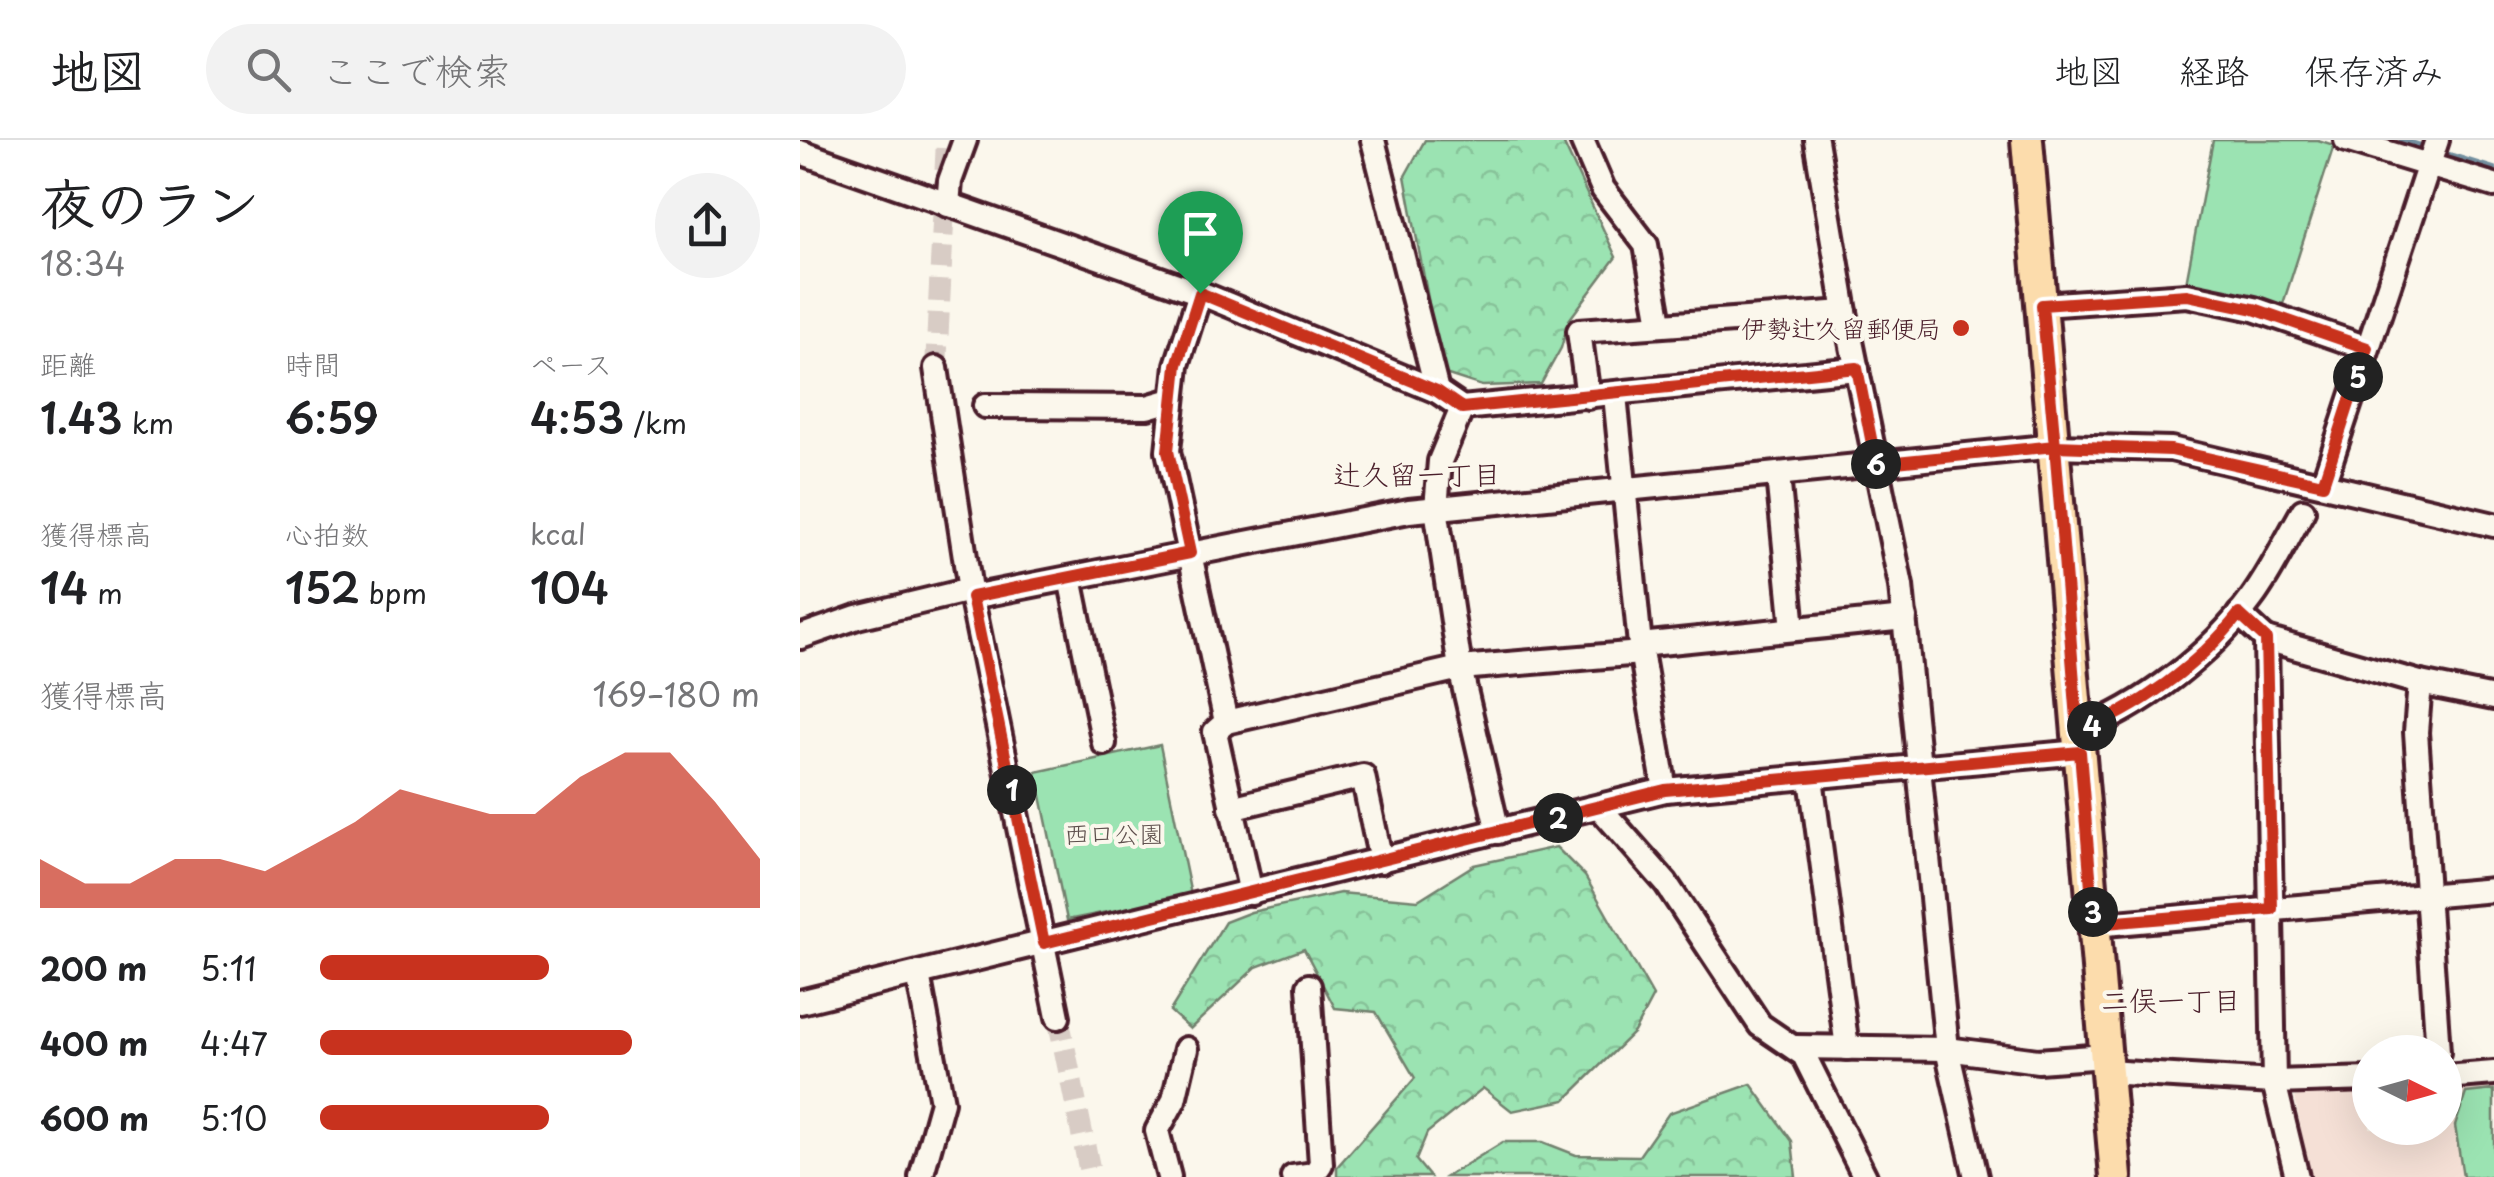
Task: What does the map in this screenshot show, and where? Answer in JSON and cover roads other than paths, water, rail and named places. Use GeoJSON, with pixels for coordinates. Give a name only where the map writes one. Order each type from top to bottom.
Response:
{"type":"FeatureCollection","features":[{"type":"Feature","properties":{"kind":"main road"},"geometry":{"type":"LineString","coordinates":[[2027,140],[2116,1177]]}},
{"type":"Feature","properties":{"kind":"street"},"geometry":{"type":"LineString","coordinates":[[948,205],[950,181],[965,140]]}},
{"type":"Feature","properties":{"kind":"street"},"geometry":{"type":"LineString","coordinates":[[1373,140],[1437,391]]}},
{"type":"Feature","properties":{"kind":"street"},"geometry":{"type":"LineString","coordinates":[[1582,140],[1603,190],[1646,245],[1660,322]]}},
{"type":"Feature","properties":{"kind":"street"},"geometry":{"type":"LineString","coordinates":[[1816,140],[1905,618],[1946,1049],[1976,1177]]}},
{"type":"Feature","properties":{"kind":"street"},"geometry":{"type":"LineString","coordinates":[[2346,140],[2433,152],[2494,185]]}},
{"type":"Feature","properties":{"kind":"street"},"geometry":{"type":"LineString","coordinates":[[800,152],[1200,293],[1437,391],[1462,408],[1857,368]]}},
{"type":"Feature","properties":{"kind":"street"},"geometry":{"type":"LineString","coordinates":[[2323,484],[2433,152]]}},
{"type":"Feature","properties":{"kind":"street"},"geometry":{"type":"LineString","coordinates":[[1200,293],[1171,400],[1168,451],[1226,722]]}},
{"type":"Feature","properties":{"kind":"street"},"geometry":{"type":"LineString","coordinates":[[2042,305],[2187,295],[2254,309],[2367,348]]}},
{"type":"Feature","properties":{"kind":"street"},"geometry":{"type":"LineString","coordinates":[[1588,396],[1579,331],[1660,322],[1845,312]]}},
{"type":"Feature","properties":{"kind":"street"},"geometry":{"type":"LineString","coordinates":[[936,368],[971,593],[1058,1017]]}},
{"type":"Feature","properties":{"kind":"street"},"geometry":{"type":"LineString","coordinates":[[1615,395],[1640,649],[1665,790]]}},
{"type":"Feature","properties":{"kind":"street"},"geometry":{"type":"LineString","coordinates":[[984,406],[1147,407],[1171,400]]}},
{"type":"Feature","properties":{"kind":"street"},"geometry":{"type":"LineString","coordinates":[[1462,408],[1440,461],[1436,508],[1460,668],[1498,832]]}},
{"type":"Feature","properties":{"kind":"street"},"geometry":{"type":"LineString","coordinates":[[800,636],[857,617],[971,593],[1070,578],[1327,524],[1436,508],[2055,446],[2171,450],[2494,525]]}},
{"type":"Feature","properties":{"kind":"street"},"geometry":{"type":"LineString","coordinates":[[1778,474],[1793,629]]}},
{"type":"Feature","properties":{"kind":"street"},"geometry":{"type":"LineString","coordinates":[[800,1002],[1665,790],[1918,768],[2078,742],[2162,684],[2226,630],[2303,511]]}},
{"type":"Feature","properties":{"kind":"street"},"geometry":{"type":"LineString","coordinates":[[1070,578],[1104,743]]}},
{"type":"Feature","properties":{"kind":"street"},"geometry":{"type":"LineString","coordinates":[[2239,614],[2266,639],[2420,683],[2494,698]]}},
{"type":"Feature","properties":{"kind":"street"},"geometry":{"type":"LineString","coordinates":[[1251,893],[1215,732],[1226,722],[1460,668],[1905,618]]}},
{"type":"Feature","properties":{"kind":"street"},"geometry":{"type":"LineString","coordinates":[[2266,639],[2274,1082],[2296,1177]]}},
{"type":"Feature","properties":{"kind":"street"},"geometry":{"type":"LineString","coordinates":[[2420,683],[2416,732],[2437,1035]]}},
{"type":"Feature","properties":{"kind":"street"},"geometry":{"type":"LineString","coordinates":[[1232,808],[1364,776],[1381,861]]}},
{"type":"Feature","properties":{"kind":"street"},"geometry":{"type":"LineString","coordinates":[[1810,778],[1846,1048]]}},
{"type":"Feature","properties":{"kind":"street"},"geometry":{"type":"LineString","coordinates":[[1600,808],[1666,884],[1760,1025],[1795,1047],[1865,1177]]}},
{"type":"Feature","properties":{"kind":"street"},"geometry":{"type":"LineString","coordinates":[[2094,924],[2494,890]]}},
{"type":"Feature","properties":{"kind":"street"},"geometry":{"type":"LineString","coordinates":[[918,974],[942,1102],[921,1177]]}},
{"type":"Feature","properties":{"kind":"street"},"geometry":{"type":"LineString","coordinates":[[1293,1177],[1314,1174],[1321,1164],[1309,986]]}},
{"type":"Feature","properties":{"kind":"street"},"geometry":{"type":"LineString","coordinates":[[1795,1047],[1946,1049],[2274,1082],[2352,1080]]}},
{"type":"Feature","properties":{"kind":"street"},"geometry":{"type":"LineString","coordinates":[[1169,1177],[1157,1132],[1174,1100],[1186,1050]]}},
{"type":"Feature","properties":{"kind":"street"},"geometry":{"type":"LineString","coordinates":[[2462,1076],[2494,1073]]}},
{"type":"Feature","properties":{"kind":"waterway"},"geometry":{"type":"LineString","coordinates":[[2402,140],[2494,169]]}},
{"type":"Feature","properties":{"kind":"tunnel"},"geometry":{"type":"LineString","coordinates":[[936,368],[947,140]]}},
{"type":"Feature","properties":{"kind":"tunnel"},"geometry":{"type":"LineString","coordinates":[[1058,1017],[1091,1177]]}},
{"type":"Feature","properties":{"kind":"place","name":"伊勢辻久留郵便局"},"geometry":{"type":"Point","coordinates":[1961,328]}},
{"type":"Feature","properties":{"kind":"district","name":"辻久留一丁目"},"geometry":{"type":"Point","coordinates":[1417,473]}},
{"type":"Feature","properties":{"kind":"district","name":"二俣一丁目"},"geometry":{"type":"Point","coordinates":[2171,999]}},
{"type":"Feature","properties":{"kind":"park label","name":"西口公園"},"geometry":{"type":"Point","coordinates":[1114,833]}}]}
